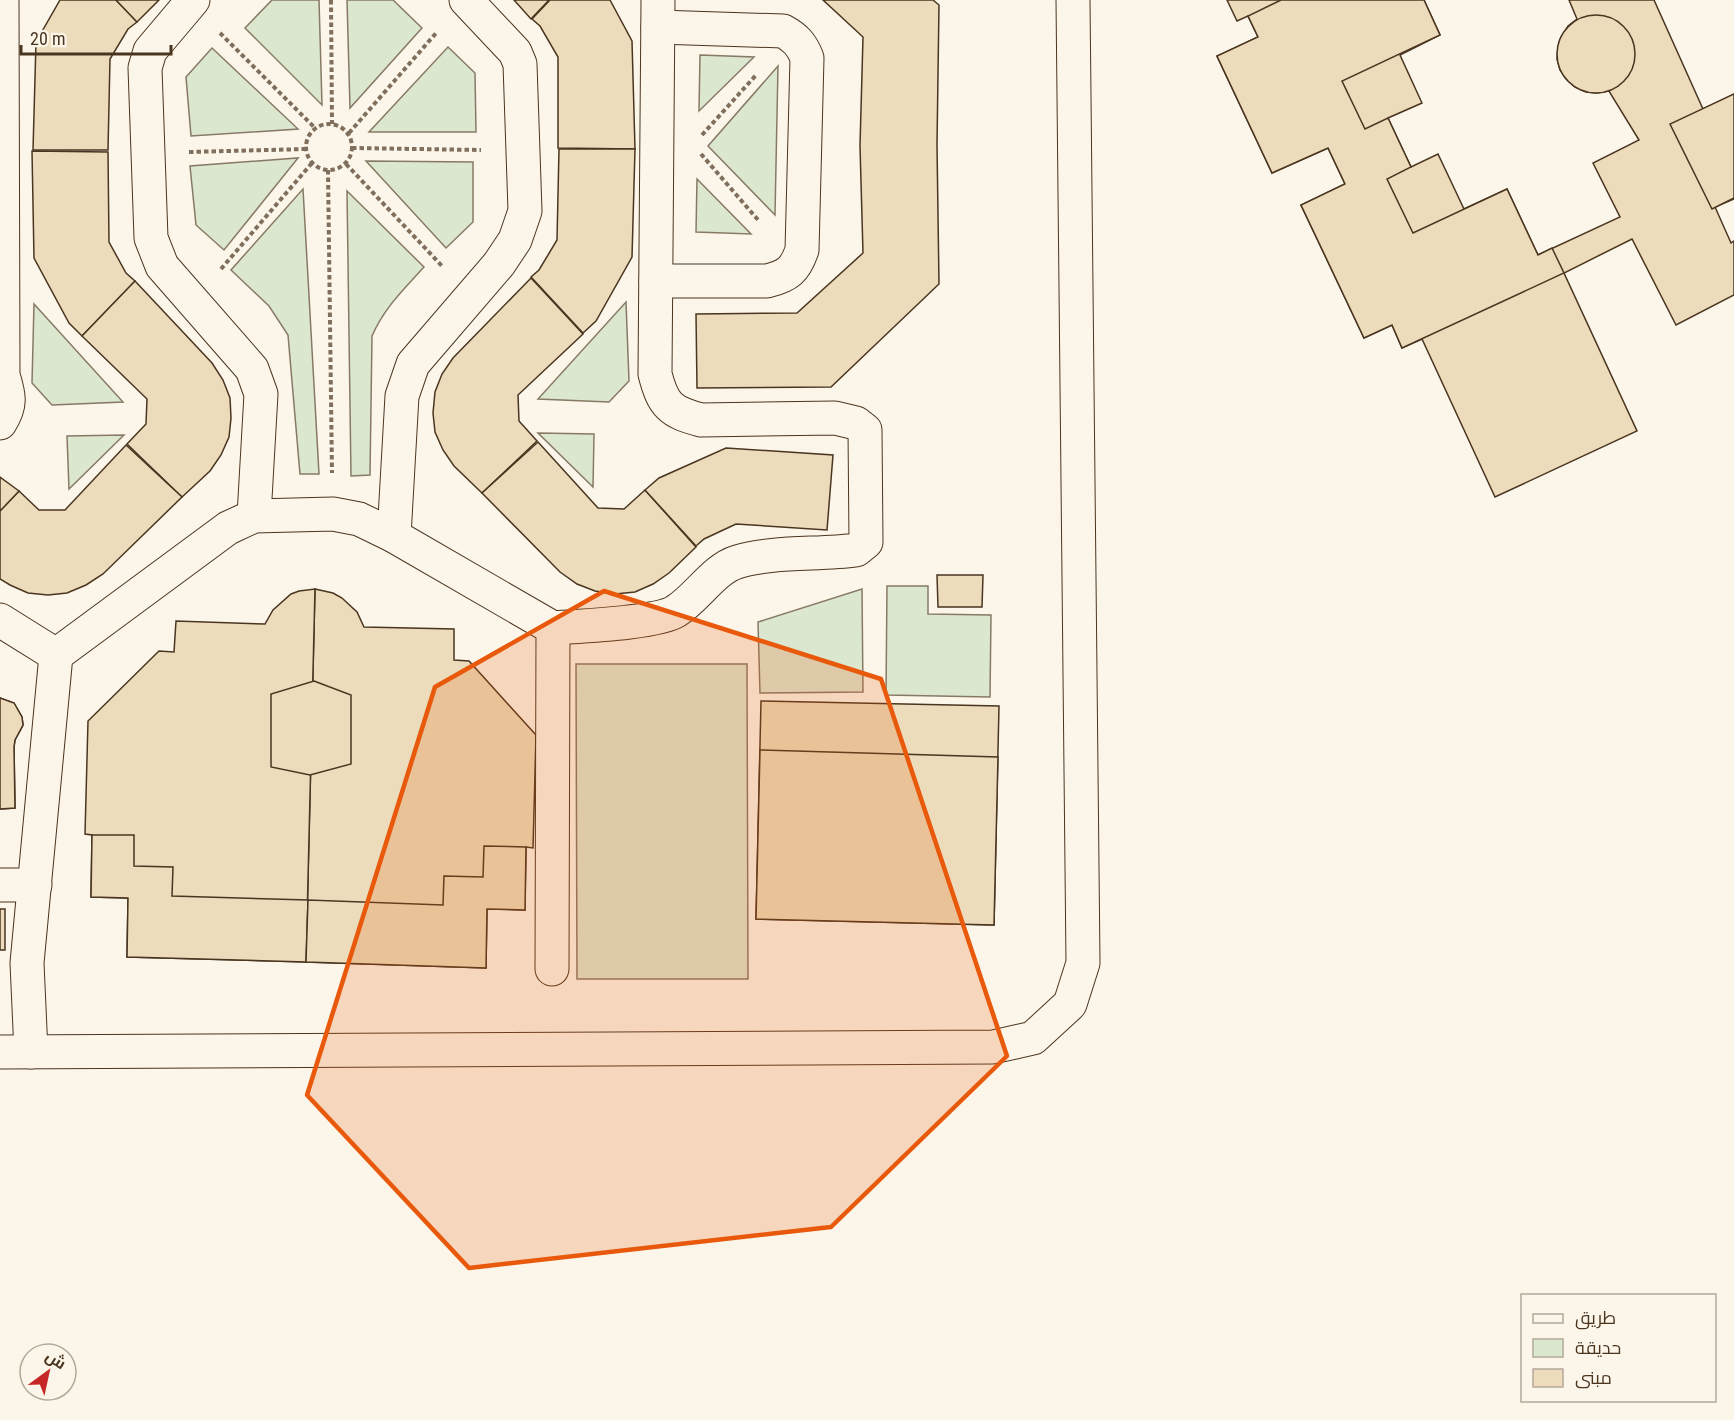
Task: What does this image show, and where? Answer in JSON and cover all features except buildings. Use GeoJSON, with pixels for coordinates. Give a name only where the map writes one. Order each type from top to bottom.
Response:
{"type":"FeatureCollection","features":[{"type":"Feature","properties":{"kind":"street"},"geometry":{"type":"LineString","coordinates":[[0,423],[8,411],[9,394],[3,375],[1,269],[2,0]]}},
{"type":"Feature","properties":{"kind":"street"},"geometry":{"type":"LineString","coordinates":[[394,536],[402,396],[413,364],[499,264],[515,240],[525,210],[520,64],[515,52],[466,0]]}},
{"type":"Feature","properties":{"kind":"street"},"geometry":{"type":"LineString","coordinates":[[656,281],[767,280],[781,278],[797,264],[802,250],[807,58],[802,46],[783,31],[658,14],[656,281],[656,374],[661,396],[679,414],[701,420],[835,418],[856,423],[865,430],[866,542],[856,550],[753,558],[734,563],[675,613],[656,618],[553,628],[394,536],[359,519],[333,513],[254,516],[228,528],[56,654],[35,885],[16,1052],[993,1047],[1033,1038],[1070,1004],[1083,963],[1073,0]]}},
{"type":"Feature","properties":{"kind":"street"},"geometry":{"type":"LineString","coordinates":[[192,1],[150,51],[145,68],[151,237],[162,266],[252,369],[261,394],[254,516]]}},
{"type":"Feature","properties":{"kind":"street"},"geometry":{"type":"LineString","coordinates":[[0,620],[56,654]]}},
{"type":"Feature","properties":{"kind":"street"},"geometry":{"type":"LineString","coordinates":[[552,969],[553,628]]}},
{"type":"Feature","properties":{"kind":"street"},"geometry":{"type":"LineString","coordinates":[[0,885],[35,885]]}},
{"type":"Feature","properties":{"kind":"path"},"geometry":{"type":"LineString","coordinates":[[331,0],[332,124]]}},
{"type":"Feature","properties":{"kind":"path"},"geometry":{"type":"LineString","coordinates":[[192,1],[315,128]]}},
{"type":"Feature","properties":{"kind":"path"},"geometry":{"type":"LineString","coordinates":[[349,133],[442,27]]}},
{"type":"Feature","properties":{"kind":"path"},"geometry":{"type":"LineString","coordinates":[[700,137],[792,36]]}},
{"type":"Feature","properties":{"kind":"path"},"geometry":{"type":"LineString","coordinates":[[322,124],[332,124],[341,126],[349,133],[352,148],[346,164],[328,170],[312,163],[306,149],[308,137],[315,128],[322,124]]}},
{"type":"Feature","properties":{"kind":"path"},"geometry":{"type":"LineString","coordinates":[[352,148],[523,150]]}},
{"type":"Feature","properties":{"kind":"path"},"geometry":{"type":"LineString","coordinates":[[147,153],[306,149]]}},
{"type":"Feature","properties":{"kind":"path"},"geometry":{"type":"LineString","coordinates":[[700,154],[797,264]]}},
{"type":"Feature","properties":{"kind":"path"},"geometry":{"type":"LineString","coordinates":[[193,302],[312,163]]}},
{"type":"Feature","properties":{"kind":"path"},"geometry":{"type":"LineString","coordinates":[[346,164],[471,297]]}},
{"type":"Feature","properties":{"kind":"path"},"geometry":{"type":"LineString","coordinates":[[328,170],[333,513]]}},
{"type":"Feature","properties":{"kind":"highlighted area"},"geometry":{"type":"Polygon","coordinates":[[[604,591],[881,679],[1007,1056],[831,1227],[469,1268],[307,1095],[435,687],[604,591]]]}},
{"type":"Feature","properties":{"kind":"green space"},"geometry":{"type":"Polygon","coordinates":[[[272,0],[319,0],[322,105],[245,28],[272,0]]]}},
{"type":"Feature","properties":{"kind":"green space"},"geometry":{"type":"Polygon","coordinates":[[[347,0],[393,0],[422,28],[350,108],[347,0]]]}},
{"type":"Feature","properties":{"kind":"green space"},"geometry":{"type":"Polygon","coordinates":[[[448,47],[475,73],[476,132],[369,132],[448,47]]]}},
{"type":"Feature","properties":{"kind":"green space"},"geometry":{"type":"Polygon","coordinates":[[[212,48],[298,129],[191,136],[186,77],[212,48]]]}},
{"type":"Feature","properties":{"kind":"green space"},"geometry":{"type":"Polygon","coordinates":[[[700,55],[754,57],[699,111],[700,55]]]}},
{"type":"Feature","properties":{"kind":"green space"},"geometry":{"type":"Polygon","coordinates":[[[778,66],[775,215],[708,146],[778,66]]]}},
{"type":"Feature","properties":{"kind":"green space"},"geometry":{"type":"Polygon","coordinates":[[[298,158],[224,250],[196,225],[190,166],[298,158]]]}},
{"type":"Feature","properties":{"kind":"green space"},"geometry":{"type":"Polygon","coordinates":[[[366,161],[473,162],[473,222],[446,248],[366,161]]]}},
{"type":"Feature","properties":{"kind":"green space"},"geometry":{"type":"Polygon","coordinates":[[[697,179],[751,234],[696,232],[697,179]]]}},
{"type":"Feature","properties":{"kind":"green space"},"geometry":{"type":"Polygon","coordinates":[[[303,189],[319,474],[300,474],[288,335],[269,306],[231,270],[303,189]]]}},
{"type":"Feature","properties":{"kind":"green space"},"geometry":{"type":"Polygon","coordinates":[[[347,191],[424,267],[388,308],[372,336],[370,475],[351,476],[347,191]]]}},
{"type":"Feature","properties":{"kind":"green space"},"geometry":{"type":"Polygon","coordinates":[[[626,302],[629,381],[609,402],[538,399],[626,302]]]}},
{"type":"Feature","properties":{"kind":"green space"},"geometry":{"type":"Polygon","coordinates":[[[34,304],[123,402],[52,405],[32,383],[34,304]]]}},
{"type":"Feature","properties":{"kind":"green space"},"geometry":{"type":"Polygon","coordinates":[[[538,433],[594,434],[593,487],[538,433]]]}},
{"type":"Feature","properties":{"kind":"green space"},"geometry":{"type":"Polygon","coordinates":[[[124,435],[69,489],[67,436],[124,435]]]}},
{"type":"Feature","properties":{"kind":"green space"},"geometry":{"type":"Polygon","coordinates":[[[887,586],[928,586],[928,614],[991,615],[990,697],[886,695],[887,586]]]}},
{"type":"Feature","properties":{"kind":"green space"},"geometry":{"type":"Polygon","coordinates":[[[862,589],[863,692],[760,693],[758,622],[862,589]]]}},
{"type":"Feature","properties":{"kind":"green space"},"geometry":{"type":"Polygon","coordinates":[[[576,664],[747,664],[748,979],[577,979],[576,664]]]}}]}
